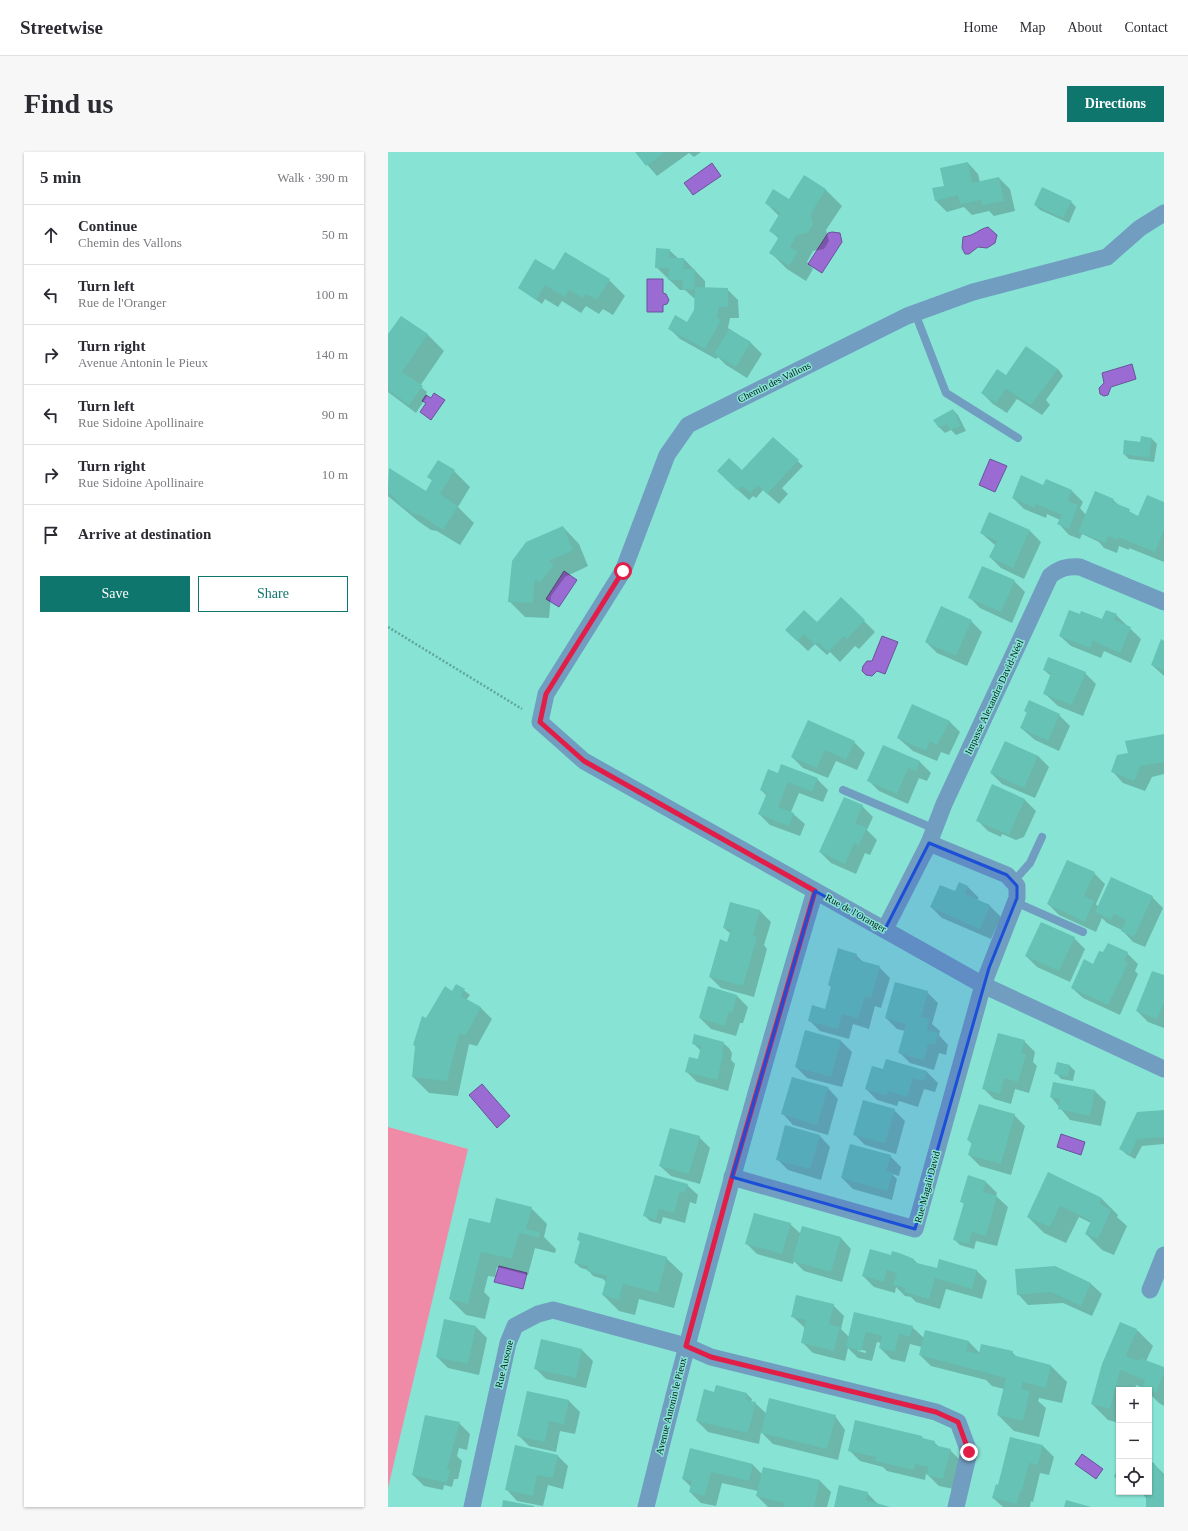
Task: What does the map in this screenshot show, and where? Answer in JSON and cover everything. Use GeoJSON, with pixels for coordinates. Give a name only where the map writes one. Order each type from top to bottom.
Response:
{"type":"FeatureCollection","features":[{"type":"Feature","properties":{"kind":"street","name":"Chemin des Vallons"},"geometry":{"type":"LineString","coordinates":[[540,722],[546,694],[623,571],[667,455],[688,425],[915,313],[973,292],[1107,257],[1140,228],[1164,213]]}},
{"type":"Feature","properties":{"kind":"street","name":"Impasse Alexandra David-Néel"},"geometry":{"type":"LineString","coordinates":[[885,929],[932,836],[944,804],[1050,576],[1064,567],[1080,567],[1164,602]]}},
{"type":"Feature","properties":{"kind":"street","name":"Rue de l'Oranger"},"geometry":{"type":"LineString","coordinates":[[540,722],[584,761],[983,985],[1164,1068]]}},
{"type":"Feature","properties":{"kind":"street"},"geometry":{"type":"LineString","coordinates":[[932,836],[1007,875],[1017,886],[1017,898],[983,985]]}},
{"type":"Feature","properties":{"kind":"street","name":"Avenue Antonin le Pieux"},"geometry":{"type":"LineString","coordinates":[[646,1507],[686,1346],[732,1177],[815,891]]}},
{"type":"Feature","properties":{"kind":"street","name":"Rue Magali David"},"geometry":{"type":"LineString","coordinates":[[732,1177],[915,1229],[983,985]]}},
{"type":"Feature","properties":{"kind":"street"},"geometry":{"type":"LineString","coordinates":[[1150,1290],[1164,1255]]}},
{"type":"Feature","properties":{"kind":"street","name":"Rue Ausone"},"geometry":{"type":"LineString","coordinates":[[472,1507],[508,1343],[515,1326],[538,1314],[553,1310],[686,1346]]}},
{"type":"Feature","properties":{"kind":"street"},"geometry":{"type":"LineString","coordinates":[[686,1346],[711,1357],[936,1412],[958,1422],[969,1452],[956,1507]]}},
{"type":"Feature","properties":{"kind":"lane"},"geometry":{"type":"LineString","coordinates":[[915,313],[946,393],[1018,438]]}},
{"type":"Feature","properties":{"kind":"lane"},"geometry":{"type":"LineString","coordinates":[[843,790],[932,836]]}},
{"type":"Feature","properties":{"kind":"lane"},"geometry":{"type":"LineString","coordinates":[[1013,882],[1030,863],[1042,837]]}},
{"type":"Feature","properties":{"kind":"lane"},"geometry":{"type":"LineString","coordinates":[[1015,902],[1083,932]]}},
{"type":"Feature","properties":{"kind":"path"},"geometry":{"type":"LineString","coordinates":[[388,627],[514,702],[540,722]]}},
{"type":"Feature","properties":{"kind":"highlighted area"},"geometry":{"type":"Polygon","coordinates":[[[929,843],[1007,875],[1017,886],[1017,898],[989,968],[915,1229],[732,1177],[815,891],[885,929],[929,843]]]}},
{"type":"Feature","properties":{"kind":"shaded area"},"geometry":{"type":"Polygon","coordinates":[[[712,163],[721,176],[693,195],[684,183],[712,163]]]}},
{"type":"Feature","properties":{"kind":"shaded area"},"geometry":{"type":"Polygon","coordinates":[[[988,227],[997,235],[995,243],[987,248],[978,247],[969,254],[965,254],[962,248],[963,237],[988,227]]]}},
{"type":"Feature","properties":{"kind":"shaded area"},"geometry":{"type":"Polygon","coordinates":[[[828,233],[840,233],[842,242],[822,273],[808,264],[828,233]]]}},
{"type":"Feature","properties":{"kind":"shaded area"},"geometry":{"type":"Polygon","coordinates":[[[647,279],[663,279],[663,293],[666,294],[669,300],[667,304],[663,305],[663,312],[647,312],[647,279]]]}},
{"type":"Feature","properties":{"kind":"shaded area"},"geometry":{"type":"Polygon","coordinates":[[[1132,364],[1136,379],[1111,387],[1108,395],[1104,396],[1100,394],[1099,388],[1104,383],[1102,373],[1132,364]]]}},
{"type":"Feature","properties":{"kind":"shaded area"},"geometry":{"type":"Polygon","coordinates":[[[434,393],[445,400],[431,420],[420,412],[426,403],[422,401],[426,395],[431,398],[434,393]]]}},
{"type":"Feature","properties":{"kind":"shaded area"},"geometry":{"type":"Polygon","coordinates":[[[990,459],[1007,466],[995,492],[979,485],[990,459]]]}},
{"type":"Feature","properties":{"kind":"shaded area"},"geometry":{"type":"Polygon","coordinates":[[[564,571],[577,580],[559,607],[546,599],[564,571]]]}},
{"type":"Feature","properties":{"kind":"shaded area"},"geometry":{"type":"Polygon","coordinates":[[[882,636],[898,642],[885,674],[877,671],[872,676],[866,675],[862,671],[863,666],[867,661],[872,661],[882,636]]]}},
{"type":"Feature","properties":{"kind":"shaded area"},"geometry":{"type":"Polygon","coordinates":[[[482,1084],[510,1116],[497,1128],[469,1095],[482,1084]]]}},
{"type":"Feature","properties":{"kind":"shaded area"},"geometry":{"type":"Polygon","coordinates":[[[388,1127],[468,1149],[388,1488],[388,1127]]]}},
{"type":"Feature","properties":{"kind":"shaded area"},"geometry":{"type":"Polygon","coordinates":[[[1061,1134],[1085,1142],[1081,1155],[1057,1147],[1061,1134]]]}},
{"type":"Feature","properties":{"kind":"shaded area"},"geometry":{"type":"Polygon","coordinates":[[[499,1266],[527,1273],[523,1289],[494,1282],[499,1266]]]}},
{"type":"Feature","properties":{"kind":"shaded area"},"geometry":{"type":"Polygon","coordinates":[[[1082,1454],[1103,1469],[1096,1479],[1075,1464],[1082,1454]]]}},
{"type":"Feature","properties":{"kind":"building"},"geometry":{"type":"Polygon","coordinates":[[[635,152],[665,152],[646,166],[635,152]]]}},
{"type":"Feature","properties":{"kind":"building"},"geometry":{"type":"Polygon","coordinates":[[[968,162],[972,183],[999,177],[1004,201],[982,205],[981,200],[960,204],[958,195],[935,201],[932,188],[944,186],[940,168],[968,162]]]}},
{"type":"Feature","properties":{"kind":"building"},"geometry":{"type":"Polygon","coordinates":[[[804,175],[826,189],[811,214],[813,224],[808,233],[797,235],[790,247],[798,252],[789,266],[769,253],[779,237],[769,231],[780,213],[765,203],[773,189],[789,199],[804,175]]]}},
{"type":"Feature","properties":{"kind":"building"},"geometry":{"type":"Polygon","coordinates":[[[1042,187],[1072,201],[1063,218],[1034,205],[1042,187]]]}},
{"type":"Feature","properties":{"kind":"building"},"geometry":{"type":"Polygon","coordinates":[[[656,248],[670,249],[669,258],[684,258],[683,269],[695,269],[694,290],[682,289],[683,280],[668,280],[669,268],[655,268],[656,248]]]}},
{"type":"Feature","properties":{"kind":"building"},"geometry":{"type":"Polygon","coordinates":[[[565,252],[610,279],[597,300],[586,294],[583,298],[569,290],[565,297],[545,285],[536,300],[518,288],[535,259],[554,270],[565,252]]]}},
{"type":"Feature","properties":{"kind":"building"},"geometry":{"type":"Polygon","coordinates":[[[695,287],[728,288],[728,307],[719,307],[717,318],[721,320],[705,349],[668,329],[675,315],[687,322],[694,310],[695,287]]]}},
{"type":"Feature","properties":{"kind":"building"},"geometry":{"type":"Polygon","coordinates":[[[401,316],[428,334],[402,372],[423,386],[409,405],[388,390],[388,334],[401,316]]]}},
{"type":"Feature","properties":{"kind":"building"},"geometry":{"type":"Polygon","coordinates":[[[729,329],[751,342],[736,367],[714,354],[729,329]]]}},
{"type":"Feature","properties":{"kind":"building"},"geometry":{"type":"Polygon","coordinates":[[[1026,346],[1058,369],[1031,405],[1006,389],[996,403],[981,393],[997,369],[1006,375],[1026,346]]]}},
{"type":"Feature","properties":{"kind":"building"},"geometry":{"type":"Polygon","coordinates":[[[953,409],[961,426],[950,430],[947,424],[939,428],[933,420],[953,409]]]}},
{"type":"Feature","properties":{"kind":"building"},"geometry":{"type":"Polygon","coordinates":[[[1141,436],[1152,438],[1149,458],[1123,454],[1124,440],[1140,442],[1141,436]]]}},
{"type":"Feature","properties":{"kind":"building"},"geometry":{"type":"Polygon","coordinates":[[[773,437],[799,460],[767,494],[758,485],[750,493],[742,486],[737,490],[717,471],[729,458],[742,470],[773,437]]]}},
{"type":"Feature","properties":{"kind":"building"},"geometry":{"type":"Polygon","coordinates":[[[438,460],[455,470],[440,494],[458,506],[443,530],[420,515],[414,514],[400,505],[395,498],[388,493],[389,468],[426,491],[432,480],[427,477],[438,460]]]}},
{"type":"Feature","properties":{"kind":"building"},"geometry":{"type":"Polygon","coordinates":[[[1021,475],[1043,485],[1046,479],[1072,490],[1068,501],[1078,505],[1069,529],[1057,524],[1062,515],[1036,504],[1035,508],[1012,498],[1021,475]]]}},
{"type":"Feature","properties":{"kind":"building"},"geometry":{"type":"Polygon","coordinates":[[[1095,491],[1114,499],[1112,502],[1130,509],[1129,512],[1138,516],[1147,495],[1164,502],[1164,530],[1155,552],[1118,537],[1118,540],[1108,536],[1106,543],[1078,532],[1095,491]]]}},
{"type":"Feature","properties":{"kind":"building"},"geometry":{"type":"Polygon","coordinates":[[[989,512],[1030,530],[1013,568],[989,557],[997,541],[980,533],[989,512]]]}},
{"type":"Feature","properties":{"kind":"building"},"geometry":{"type":"Polygon","coordinates":[[[563,526],[573,550],[549,561],[554,565],[540,583],[535,579],[533,603],[508,602],[512,561],[526,542],[563,526]]]}},
{"type":"Feature","properties":{"kind":"building"},"geometry":{"type":"Polygon","coordinates":[[[982,566],[1015,580],[1001,612],[968,598],[982,566]]]}},
{"type":"Feature","properties":{"kind":"building"},"geometry":{"type":"Polygon","coordinates":[[[841,597],[865,620],[847,639],[844,636],[828,652],[818,642],[815,645],[804,634],[797,641],[785,630],[804,610],[817,622],[841,597]]]}},
{"type":"Feature","properties":{"kind":"building"},"geometry":{"type":"Polygon","coordinates":[[[941,606],[972,620],[956,656],[925,642],[941,606]]]}},
{"type":"Feature","properties":{"kind":"building"},"geometry":{"type":"Polygon","coordinates":[[[1069,610],[1080,614],[1081,611],[1102,619],[1106,610],[1117,614],[1114,620],[1131,627],[1120,653],[1093,641],[1090,648],[1059,636],[1069,610]]]}},
{"type":"Feature","properties":{"kind":"building"},"geometry":{"type":"Polygon","coordinates":[[[1161,639],[1164,641],[1164,670],[1151,665],[1161,639]]]}},
{"type":"Feature","properties":{"kind":"building"},"geometry":{"type":"Polygon","coordinates":[[[1048,657],[1086,672],[1072,705],[1043,694],[1051,673],[1043,670],[1048,657]]]}},
{"type":"Feature","properties":{"kind":"building"},"geometry":{"type":"Polygon","coordinates":[[[1029,700],[1060,714],[1048,741],[1020,728],[1027,712],[1024,711],[1029,700]]]}},
{"type":"Feature","properties":{"kind":"building"},"geometry":{"type":"Polygon","coordinates":[[[912,704],[950,721],[937,745],[930,741],[926,751],[897,738],[912,704]]]}},
{"type":"Feature","properties":{"kind":"building"},"geometry":{"type":"Polygon","coordinates":[[[808,720],[855,741],[846,760],[825,750],[817,768],[791,757],[808,720]]]}},
{"type":"Feature","properties":{"kind":"building"},"geometry":{"type":"Polygon","coordinates":[[[1164,734],[1164,762],[1141,766],[1134,781],[1111,772],[1117,755],[1128,753],[1125,741],[1164,734]]]}},
{"type":"Feature","properties":{"kind":"building"},"geometry":{"type":"Polygon","coordinates":[[[1005,741],[1038,756],[1024,788],[990,773],[1005,741]]]}},
{"type":"Feature","properties":{"kind":"building"},"geometry":{"type":"Polygon","coordinates":[[[883,745],[920,761],[916,771],[908,768],[897,794],[867,781],[883,745]]]}},
{"type":"Feature","properties":{"kind":"building"},"geometry":{"type":"Polygon","coordinates":[[[781,764],[818,778],[812,792],[788,782],[778,807],[794,813],[789,826],[758,814],[767,793],[760,790],[768,769],[778,773],[781,764]]]}},
{"type":"Feature","properties":{"kind":"building"},"geometry":{"type":"Polygon","coordinates":[[[992,784],[1025,799],[1009,835],[976,821],[992,784]]]}},
{"type":"Feature","properties":{"kind":"building"},"geometry":{"type":"Polygon","coordinates":[[[844,797],[863,805],[855,823],[867,828],[859,845],[854,843],[845,864],[819,852],[844,797]]]}},
{"type":"Feature","properties":{"kind":"building"},"geometry":{"type":"Polygon","coordinates":[[[1067,860],[1095,872],[1084,896],[1094,901],[1085,922],[1047,904],[1067,860]]]}},
{"type":"Feature","properties":{"kind":"building"},"geometry":{"type":"Polygon","coordinates":[[[1111,877],[1153,896],[1134,937],[1121,931],[1126,920],[1114,914],[1111,920],[1095,912],[1111,877]]]}},
{"type":"Feature","properties":{"kind":"building"},"geometry":{"type":"Polygon","coordinates":[[[959,882],[968,886],[965,894],[990,905],[980,929],[930,907],[940,885],[955,891],[959,882]]]}},
{"type":"Feature","properties":{"kind":"building"},"geometry":{"type":"Polygon","coordinates":[[[730,902],[760,910],[753,936],[757,937],[743,986],[709,977],[720,939],[727,942],[731,930],[723,928],[730,902]]]}},
{"type":"Feature","properties":{"kind":"building"},"geometry":{"type":"Polygon","coordinates":[[[1041,922],[1075,937],[1059,971],[1025,956],[1041,922]]]}},
{"type":"Feature","properties":{"kind":"building"},"geometry":{"type":"Polygon","coordinates":[[[1108,943],[1128,952],[1124,961],[1128,963],[1108,1005],[1071,988],[1084,959],[1093,964],[1099,951],[1103,952],[1108,943]]]}},
{"type":"Feature","properties":{"kind":"building"},"geometry":{"type":"Polygon","coordinates":[[[838,948],[857,954],[855,959],[880,966],[871,998],[865,996],[858,1018],[842,1014],[838,1029],[808,1021],[812,1005],[825,1009],[831,986],[828,985],[838,948]]]}},
{"type":"Feature","properties":{"kind":"building"},"geometry":{"type":"Polygon","coordinates":[[[1152,971],[1164,975],[1164,1005],[1157,1019],[1136,1011],[1152,971]]]}},
{"type":"Feature","properties":{"kind":"building"},"geometry":{"type":"Polygon","coordinates":[[[895,982],[928,991],[921,1017],[929,1019],[927,1030],[938,1033],[935,1045],[928,1043],[924,1060],[898,1053],[906,1024],[885,1018],[895,982]]]}},
{"type":"Feature","properties":{"kind":"building"},"geometry":{"type":"Polygon","coordinates":[[[456,984],[465,989],[461,996],[481,1007],[466,1035],[459,1034],[447,1081],[412,1077],[415,1046],[413,1045],[422,1016],[426,1018],[445,986],[452,991],[456,984]]]}},
{"type":"Feature","properties":{"kind":"building"},"geometry":{"type":"Polygon","coordinates":[[[708,986],[737,995],[732,1013],[729,1012],[725,1026],[699,1018],[708,986]]]}},
{"type":"Feature","properties":{"kind":"building"},"geometry":{"type":"Polygon","coordinates":[[[805,1030],[841,1040],[831,1077],[795,1067],[805,1030]]]}},
{"type":"Feature","properties":{"kind":"building"},"geometry":{"type":"Polygon","coordinates":[[[998,1033],[1025,1040],[1021,1053],[1026,1054],[1018,1082],[1004,1078],[1000,1094],[982,1089],[998,1033]]]}},
{"type":"Feature","properties":{"kind":"building"},"geometry":{"type":"Polygon","coordinates":[[[694,1034],[724,1042],[722,1052],[724,1052],[717,1080],[685,1072],[689,1057],[698,1059],[701,1046],[692,1044],[694,1034]]]}},
{"type":"Feature","properties":{"kind":"building"},"geometry":{"type":"Polygon","coordinates":[[[886,1059],[927,1071],[924,1081],[913,1078],[907,1097],[888,1091],[886,1095],[865,1089],[872,1066],[883,1069],[886,1059]]]}},
{"type":"Feature","properties":{"kind":"building"},"geometry":{"type":"Polygon","coordinates":[[[1057,1062],[1070,1065],[1068,1077],[1054,1074],[1057,1062]]]}},
{"type":"Feature","properties":{"kind":"building"},"geometry":{"type":"Polygon","coordinates":[[[792,1077],[828,1087],[817,1125],[781,1114],[792,1077]]]}},
{"type":"Feature","properties":{"kind":"building"},"geometry":{"type":"Polygon","coordinates":[[[1053,1082],[1095,1090],[1090,1116],[1058,1109],[1060,1099],[1050,1097],[1053,1082]]]}},
{"type":"Feature","properties":{"kind":"building"},"geometry":{"type":"Polygon","coordinates":[[[863,1100],[895,1109],[885,1143],[853,1135],[863,1100]]]}},
{"type":"Feature","properties":{"kind":"building"},"geometry":{"type":"Polygon","coordinates":[[[979,1104],[1015,1114],[1001,1164],[968,1155],[972,1142],[967,1140],[979,1104]]]}},
{"type":"Feature","properties":{"kind":"building"},"geometry":{"type":"Polygon","coordinates":[[[1164,1110],[1164,1137],[1137,1139],[1130,1155],[1119,1149],[1137,1112],[1164,1110]]]}},
{"type":"Feature","properties":{"kind":"building"},"geometry":{"type":"Polygon","coordinates":[[[785,1125],[820,1135],[810,1169],[776,1160],[785,1125]]]}},
{"type":"Feature","properties":{"kind":"building"},"geometry":{"type":"Polygon","coordinates":[[[670,1128],[700,1136],[689,1174],[659,1166],[670,1128]]]}},
{"type":"Feature","properties":{"kind":"building"},"geometry":{"type":"Polygon","coordinates":[[[850,1144],[891,1155],[886,1171],[893,1173],[887,1191],[841,1178],[850,1144]]]}},
{"type":"Feature","properties":{"kind":"building"},"geometry":{"type":"Polygon","coordinates":[[[1048,1172],[1102,1198],[1100,1204],[1111,1210],[1098,1239],[1085,1234],[1091,1221],[1060,1206],[1050,1227],[1027,1217],[1048,1172]]]}},
{"type":"Feature","properties":{"kind":"building"},"geometry":{"type":"Polygon","coordinates":[[[655,1175],[688,1184],[685,1193],[680,1192],[674,1213],[659,1209],[656,1220],[643,1216],[655,1175]]]}},
{"type":"Feature","properties":{"kind":"building"},"geometry":{"type":"Polygon","coordinates":[[[968,1175],[986,1181],[983,1192],[997,1196],[986,1236],[972,1232],[969,1244],[953,1240],[964,1203],[960,1202],[968,1175]]]}},
{"type":"Feature","properties":{"kind":"building"},"geometry":{"type":"Polygon","coordinates":[[[496,1198],[532,1207],[526,1229],[540,1232],[539,1238],[519,1233],[512,1259],[481,1252],[468,1304],[449,1299],[469,1218],[490,1223],[496,1198]]]}},
{"type":"Feature","properties":{"kind":"building"},"geometry":{"type":"Polygon","coordinates":[[[754,1213],[791,1223],[782,1254],[745,1244],[754,1213]]]}},
{"type":"Feature","properties":{"kind":"building"},"geometry":{"type":"Polygon","coordinates":[[[802,1226],[841,1237],[831,1272],[792,1261],[802,1226]]]}},
{"type":"Feature","properties":{"kind":"building"},"geometry":{"type":"Polygon","coordinates":[[[579,1232],[667,1257],[658,1293],[623,1284],[619,1300],[602,1295],[607,1276],[587,1271],[588,1266],[574,1263],[580,1241],[577,1240],[579,1232]]]}},
{"type":"Feature","properties":{"kind":"building"},"geometry":{"type":"Polygon","coordinates":[[[870,1249],[891,1255],[892,1251],[914,1259],[913,1262],[937,1268],[939,1259],[977,1270],[972,1289],[935,1278],[929,1299],[904,1292],[905,1288],[893,1285],[897,1273],[887,1270],[884,1282],[862,1276],[870,1249]]]}},
{"type":"Feature","properties":{"kind":"building"},"geometry":{"type":"Polygon","coordinates":[[[1055,1266],[1091,1283],[1081,1306],[1051,1292],[1017,1295],[1015,1269],[1055,1266]]]}},
{"type":"Feature","properties":{"kind":"building"},"geometry":{"type":"Polygon","coordinates":[[[796,1295],[834,1304],[829,1324],[840,1327],[834,1351],[801,1343],[806,1320],[791,1317],[796,1295]]]}},
{"type":"Feature","properties":{"kind":"building"},"geometry":{"type":"Polygon","coordinates":[[[854,1312],[913,1326],[910,1337],[899,1334],[895,1352],[879,1348],[882,1336],[866,1332],[861,1351],[846,1347],[854,1312]]]}},
{"type":"Feature","properties":{"kind":"building"},"geometry":{"type":"Polygon","coordinates":[[[444,1319],[476,1326],[468,1364],[436,1357],[444,1319]]]}},
{"type":"Feature","properties":{"kind":"building"},"geometry":{"type":"Polygon","coordinates":[[[1120,1322],[1137,1329],[1126,1356],[1139,1361],[1140,1358],[1164,1367],[1164,1373],[1156,1393],[1152,1392],[1152,1387],[1142,1387],[1145,1380],[1120,1370],[1110,1409],[1091,1404],[1102,1364],[1120,1322]]]}},
{"type":"Feature","properties":{"kind":"building"},"geometry":{"type":"Polygon","coordinates":[[[925,1330],[969,1341],[966,1351],[979,1354],[981,1344],[1013,1351],[1012,1355],[1051,1365],[1046,1388],[1023,1382],[1021,1389],[1030,1391],[1023,1421],[997,1415],[1006,1378],[919,1355],[925,1330]]]}},
{"type":"Feature","properties":{"kind":"building"},"geometry":{"type":"Polygon","coordinates":[[[541,1339],[582,1349],[576,1378],[534,1369],[541,1339]]]}},
{"type":"Feature","properties":{"kind":"building"},"geometry":{"type":"Polygon","coordinates":[[[716,1385],[747,1393],[746,1400],[756,1402],[748,1433],[696,1421],[704,1389],[714,1392],[716,1385]]]}},
{"type":"Feature","properties":{"kind":"building"},"geometry":{"type":"Polygon","coordinates":[[[527,1391],[569,1400],[564,1424],[549,1421],[545,1442],[517,1436],[527,1391]]]}},
{"type":"Feature","properties":{"kind":"building"},"geometry":{"type":"Polygon","coordinates":[[[769,1398],[836,1415],[827,1449],[761,1433],[769,1398]]]}},
{"type":"Feature","properties":{"kind":"building"},"geometry":{"type":"Polygon","coordinates":[[[425,1415],[460,1422],[447,1469],[450,1470],[447,1483],[412,1475],[425,1415]]]}},
{"type":"Feature","properties":{"kind":"building"},"geometry":{"type":"Polygon","coordinates":[[[855,1420],[922,1436],[922,1438],[935,1441],[934,1445],[951,1449],[943,1479],[927,1475],[928,1467],[915,1464],[914,1470],[875,1461],[876,1457],[848,1451],[855,1420]]]}},
{"type":"Feature","properties":{"kind":"building"},"geometry":{"type":"Polygon","coordinates":[[[1010,1437],[1043,1445],[1038,1465],[1029,1463],[1017,1504],[992,1498],[996,1484],[998,1485],[1010,1437]]]}},
{"type":"Feature","properties":{"kind":"building"},"geometry":{"type":"Polygon","coordinates":[[[515,1445],[558,1455],[553,1478],[537,1475],[533,1496],[505,1490],[515,1445]]]}},
{"type":"Feature","properties":{"kind":"building"},"geometry":{"type":"Polygon","coordinates":[[[690,1448],[753,1464],[749,1481],[711,1472],[705,1496],[689,1492],[692,1481],[682,1479],[690,1448]]]}},
{"type":"Feature","properties":{"kind":"building"},"geometry":{"type":"Polygon","coordinates":[[[1152,1462],[1164,1477],[1164,1507],[1146,1507],[1146,1498],[1144,1495],[1152,1495],[1152,1462]]]}},
{"type":"Feature","properties":{"kind":"building"},"geometry":{"type":"Polygon","coordinates":[[[763,1467],[820,1480],[814,1507],[783,1507],[784,1503],[756,1496],[763,1467]]]}},
{"type":"Feature","properties":{"kind":"building"},"geometry":{"type":"Polygon","coordinates":[[[839,1485],[868,1492],[866,1500],[890,1507],[834,1507],[839,1485]]]}},
{"type":"Feature","properties":{"kind":"building"},"geometry":{"type":"Polygon","coordinates":[[[503,1500],[534,1506],[534,1507],[502,1507],[503,1500]]]}},
{"type":"Feature","properties":{"kind":"building"},"geometry":{"type":"Polygon","coordinates":[[[1066,1500],[1091,1507],[1064,1507],[1066,1500]]]}},
{"type":"Feature","properties":{"kind":"route"},"geometry":{"type":"LineString","coordinates":[[623,571],[546,694],[540,722],[584,761],[815,891],[732,1177],[686,1346],[711,1357],[936,1412],[958,1422],[969,1452]]}}]}
